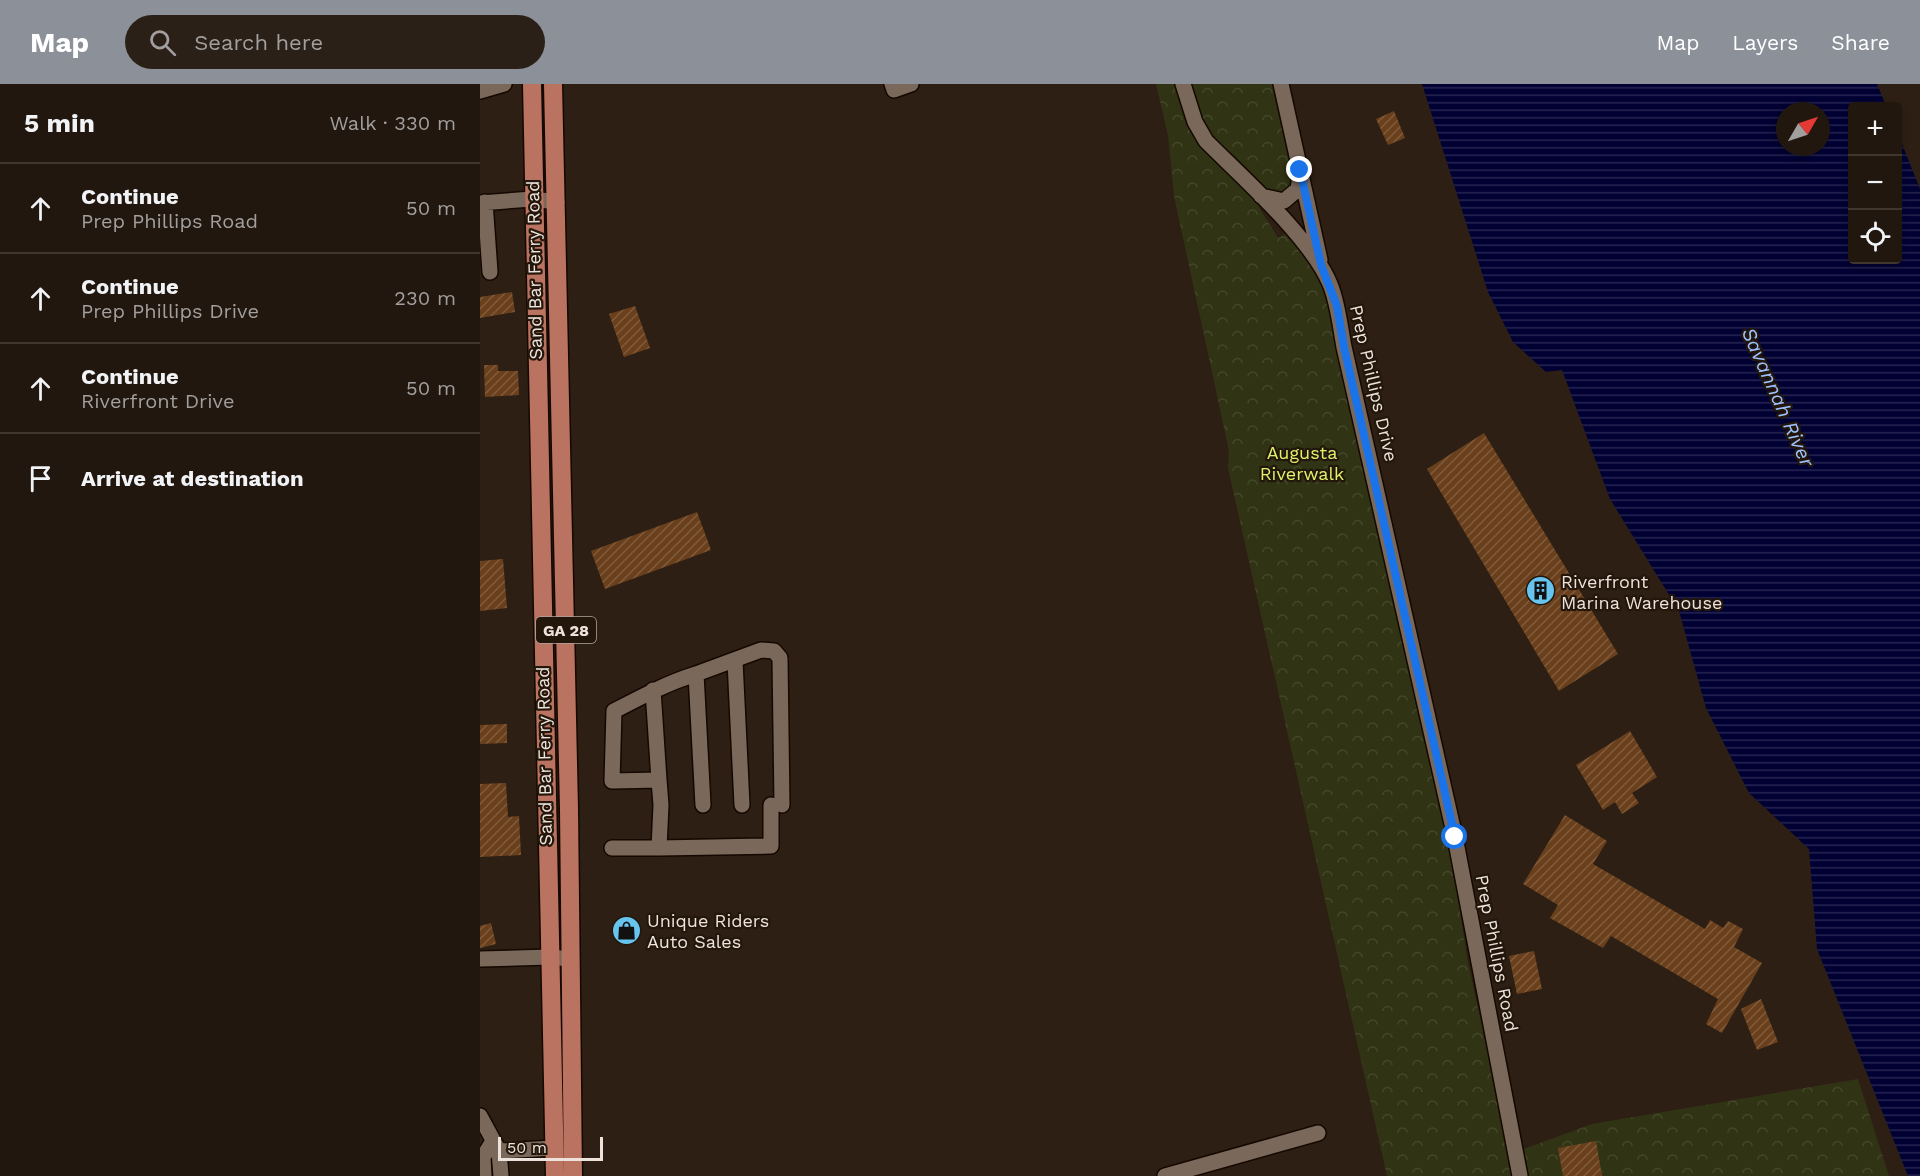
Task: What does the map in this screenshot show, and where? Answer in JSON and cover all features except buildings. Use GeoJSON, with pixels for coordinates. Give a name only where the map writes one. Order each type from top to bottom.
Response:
{"type":"FeatureCollection","features":[{"type":"Feature","properties":{"kind":"main road","name":"Sand Bar Ferry Road"},"geometry":{"type":"LineString","coordinates":[[532,84],[532,199],[555,1176]]}},
{"type":"Feature","properties":{"kind":"main road","name":"Sand Bar Ferry Road"},"geometry":{"type":"LineString","coordinates":[[553,84],[569,809],[573,1176]]}},
{"type":"Feature","properties":{"kind":"street"},"geometry":{"type":"LineString","coordinates":[[480,91],[504,84]]}},
{"type":"Feature","properties":{"kind":"street"},"geometry":{"type":"LineString","coordinates":[[892,84],[894,90],[911,84]]}},
{"type":"Feature","properties":{"kind":"street","name":"Prep Phillips Drive"},"geometry":{"type":"LineString","coordinates":[[1183,84],[1195,122],[1206,141],[1261,196],[1321,265],[1337,306],[1344,347],[1433,737]]}},
{"type":"Feature","properties":{"kind":"street"},"geometry":{"type":"LineString","coordinates":[[1281,84],[1321,265]]}},
{"type":"Feature","properties":{"kind":"street"},"geometry":{"type":"LineString","coordinates":[[1261,196],[1276,201],[1291,197],[1298,189],[1300,170]]}},
{"type":"Feature","properties":{"kind":"street"},"geometry":{"type":"LineString","coordinates":[[490,272],[483,202],[532,199],[557,202]]}},
{"type":"Feature","properties":{"kind":"street"},"geometry":{"type":"LineString","coordinates":[[612,848],[771,846],[777,805],[780,658],[774,651],[761,650],[653,690],[614,711],[612,781],[659,780]]}},
{"type":"Feature","properties":{"kind":"street"},"geometry":{"type":"LineString","coordinates":[[735,661],[742,806]]}},
{"type":"Feature","properties":{"kind":"street"},"geometry":{"type":"LineString","coordinates":[[696,674],[703,806]]}},
{"type":"Feature","properties":{"kind":"street"},"geometry":{"type":"LineString","coordinates":[[653,690],[661,806],[659,848]]}},
{"type":"Feature","properties":{"kind":"street","name":"Prep Phillips Road"},"geometry":{"type":"LineString","coordinates":[[1433,737],[1455,837],[1520,1176]]}},
{"type":"Feature","properties":{"kind":"street"},"geometry":{"type":"LineString","coordinates":[[545,813],[569,809]]}},
{"type":"Feature","properties":{"kind":"street"},"geometry":{"type":"LineString","coordinates":[[480,959],[550,957],[570,959]]}},
{"type":"Feature","properties":{"kind":"street"},"geometry":{"type":"LineString","coordinates":[[480,1116],[496,1146],[501,1176]]}},
{"type":"Feature","properties":{"kind":"street"},"geometry":{"type":"LineString","coordinates":[[1165,1176],[1318,1133]]}},
{"type":"Feature","properties":{"kind":"street"},"geometry":{"type":"LineString","coordinates":[[484,1176],[483,1157],[496,1146],[554,1148]]}},
{"type":"Feature","properties":{"kind":"green space","name":"Augusta Riverwalk"},"geometry":{"type":"Polygon","coordinates":[[[1156,84],[1273,84],[1294,181],[1282,195],[1252,196],[1278,238],[1287,233],[1308,260],[1326,297],[1339,344],[1352,342],[1447,827],[1468,963],[1510,1154],[1592,1124],[1858,1079],[1889,1176],[1387,1176],[1228,468],[1229,451],[1174,196],[1168,135],[1156,84]]]}},
{"type":"Feature","properties":{"kind":"water","name":"Savannah River"},"geometry":{"type":"Polygon","coordinates":[[[1422,84],[1877,84],[1884,102],[1848,102],[1848,264],[1902,264],[1902,144],[1920,189],[1920,1176],[1908,1176],[1817,949],[1809,849],[1749,793],[1706,708],[1679,611],[1610,499],[1562,370],[1546,372],[1513,342],[1488,292],[1422,84]]]}},
{"type":"Feature","properties":{"kind":"place","name":"Riverfront Marina Warehouse"},"geometry":{"type":"Point","coordinates":[1540,591]}},
{"type":"Feature","properties":{"kind":"place","name":"Unique Riders Auto Sales"},"geometry":{"type":"Point","coordinates":[626,930]}},
{"type":"Feature","properties":{"kind":"route"},"geometry":{"type":"LineString","coordinates":[[1300,170],[1321,265],[1337,306],[1344,347],[1455,837]]}}]}
